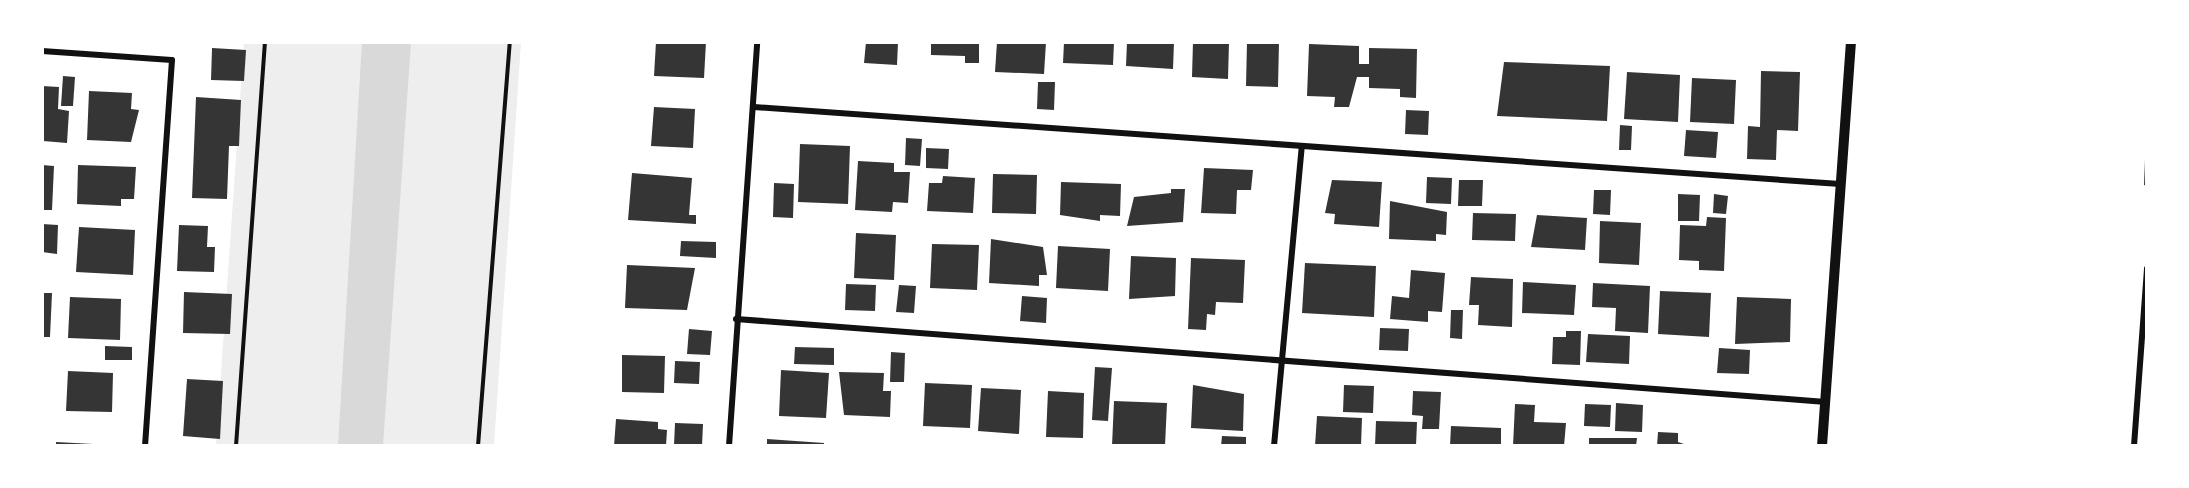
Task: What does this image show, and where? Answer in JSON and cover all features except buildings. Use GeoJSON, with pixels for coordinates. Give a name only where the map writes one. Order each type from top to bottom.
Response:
{"type":"FeatureCollection","features":[{"type":"Feature","properties":{"kind":"street"},"geometry":{"type":"LineString","coordinates":[[729,446],[757,42]]}},
{"type":"Feature","properties":{"kind":"street"},"geometry":{"type":"LineString","coordinates":[[1822,446],[1851,42]]}},
{"type":"Feature","properties":{"kind":"street"},"geometry":{"type":"LineString","coordinates":[[42,51],[172,60],[145,446]]}},
{"type":"Feature","properties":{"kind":"street"},"geometry":{"type":"LineString","coordinates":[[754,107],[1840,184]]}},
{"type":"Feature","properties":{"kind":"street"},"geometry":{"type":"LineString","coordinates":[[1274,446],[1302,146]]}},
{"type":"Feature","properties":{"kind":"street"},"geometry":{"type":"LineString","coordinates":[[2134,446],[2147,268]]}},
{"type":"Feature","properties":{"kind":"street"},"geometry":{"type":"LineString","coordinates":[[736,319],[1280,364],[1826,402]]}},
{"type":"Feature","properties":{"kind":"path"},"geometry":{"type":"LineString","coordinates":[[236,446],[265,42]]}},
{"type":"Feature","properties":{"kind":"path"},"geometry":{"type":"LineString","coordinates":[[478,446],[510,42]]}},
{"type":"Feature","properties":{"kind":"shaded area"},"geometry":{"type":"Polygon","coordinates":[[[244,42],[521,42],[494,446],[216,446],[244,42]]]}},
{"type":"Feature","properties":{"kind":"shaded area"},"geometry":{"type":"Polygon","coordinates":[[[362,42],[411,42],[383,446],[338,446],[362,42]]]}}]}
